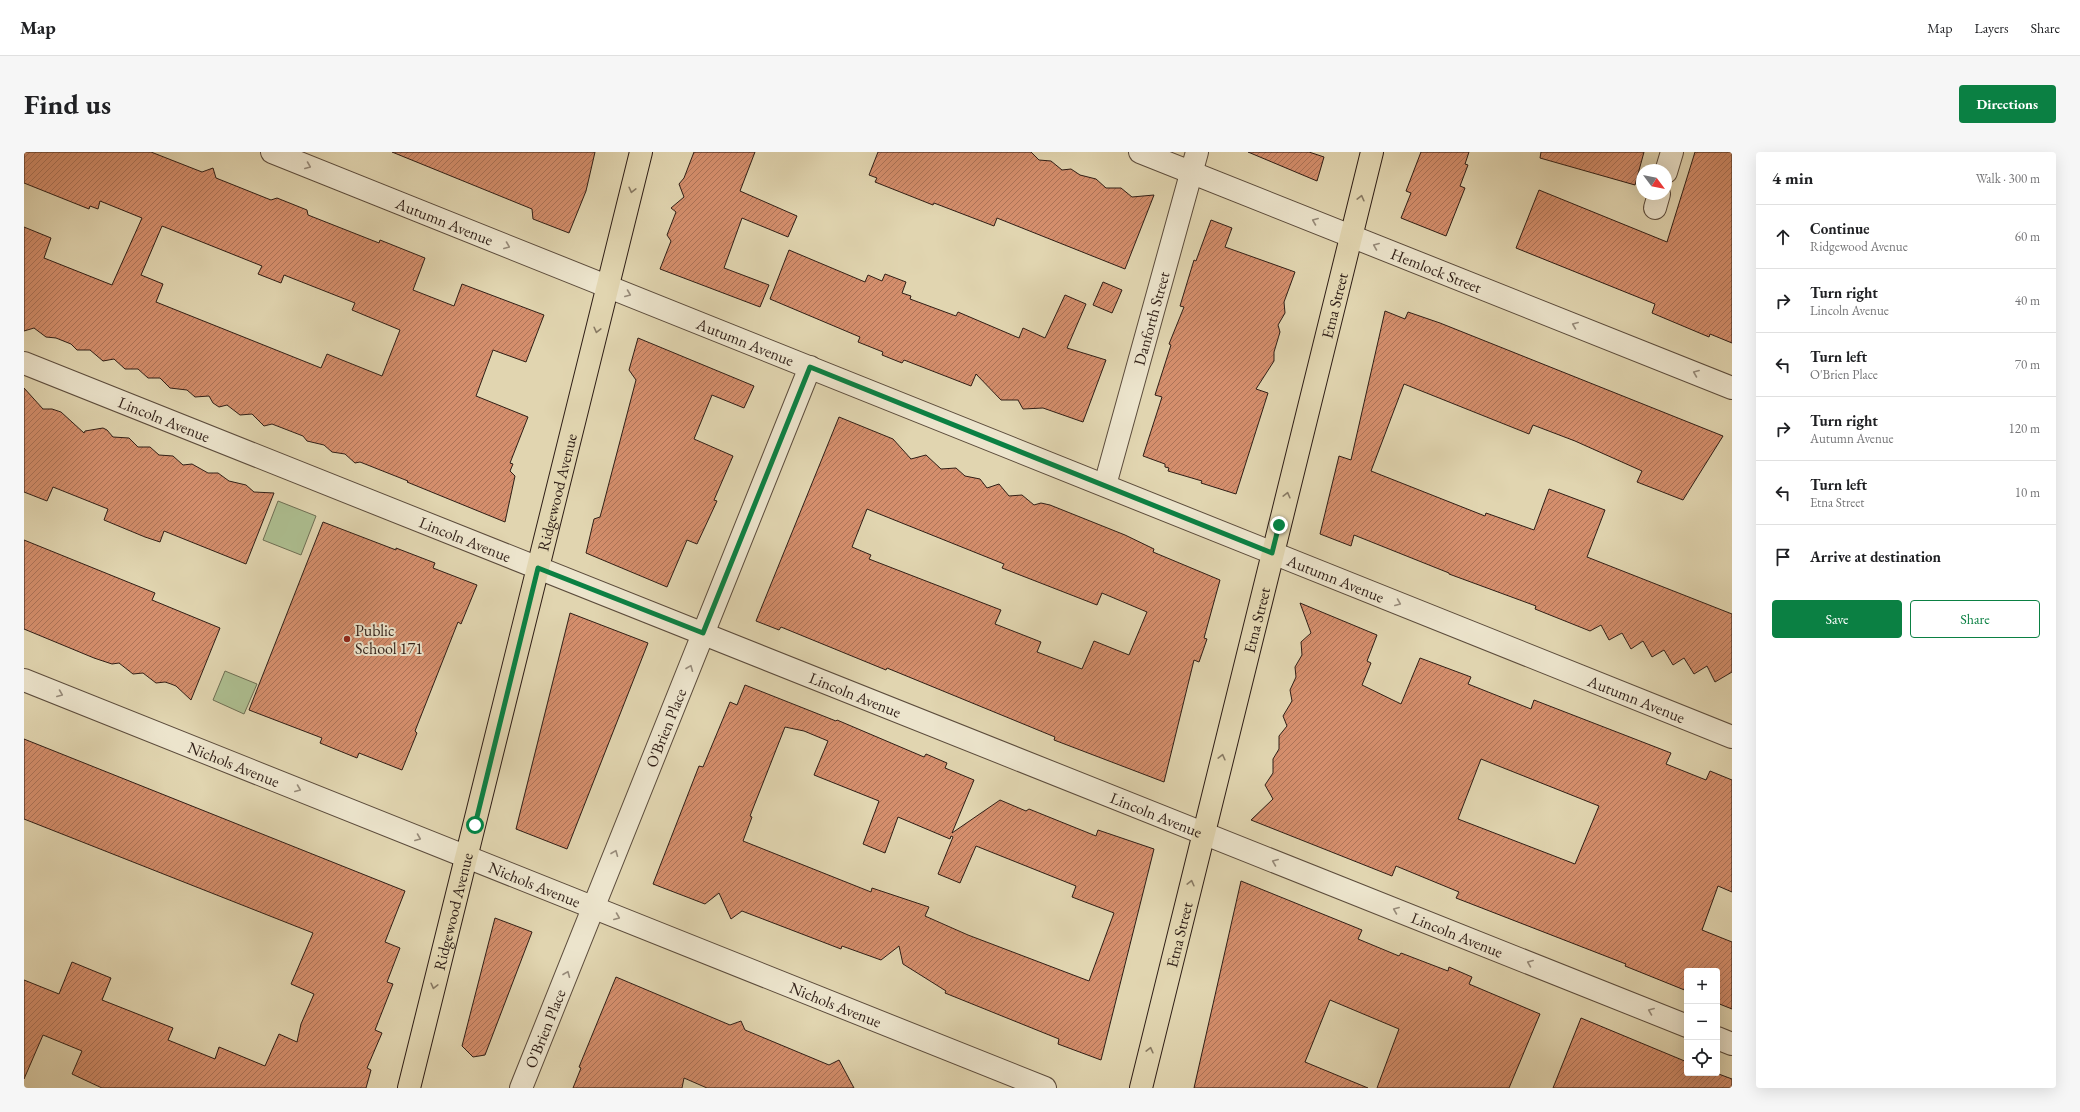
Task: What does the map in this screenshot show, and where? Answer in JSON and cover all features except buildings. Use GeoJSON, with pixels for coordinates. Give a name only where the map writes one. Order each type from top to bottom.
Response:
{"type":"FeatureCollection","features":[{"type":"Feature","properties":{"kind":"main road","name":"Ridgewood Avenue"},"geometry":{"type":"LineString","coordinates":[[409,1088],[641,152]]}},
{"type":"Feature","properties":{"kind":"main road","name":"Etna Street"},"geometry":{"type":"LineString","coordinates":[[1141,1088],[1372,152]]}},
{"type":"Feature","properties":{"kind":"street","name":"Autumn Avenue"},"geometry":{"type":"LineString","coordinates":[[272,152],[1732,737]]}},
{"type":"Feature","properties":{"kind":"street","name":"Hemlock Street"},"geometry":{"type":"LineString","coordinates":[[1140,152],[1194,162],[1351,236],[1732,388]]}},
{"type":"Feature","properties":{"kind":"street"},"geometry":{"type":"LineString","coordinates":[[1668,164],[1672,152]]}},
{"type":"Feature","properties":{"kind":"street","name":"Danforth Street"},"geometry":{"type":"LineString","coordinates":[[1105,485],[1194,162]]}},
{"type":"Feature","properties":{"kind":"street","name":"Lincoln Avenue"},"geometry":{"type":"LineString","coordinates":[[24,363],[1684,1025]]}},
{"type":"Feature","properties":{"kind":"street","name":"O'Brien Place"},"geometry":{"type":"LineString","coordinates":[[521,1088],[810,367]]}},
{"type":"Feature","properties":{"kind":"street","name":"Nichols Avenue"},"geometry":{"type":"LineString","coordinates":[[24,680],[594,908],[1007,1081],[1045,1088]]}},
{"type":"Feature","properties":{"kind":"street"},"geometry":{"type":"LineString","coordinates":[[1720,1039],[1732,1044]]}},
{"type":"Feature","properties":{"kind":"green space"},"geometry":{"type":"Polygon","coordinates":[[[278,501],[316,516],[301,555],[263,540],[278,501]]]}},
{"type":"Feature","properties":{"kind":"green space"},"geometry":{"type":"Polygon","coordinates":[[[225,671],[257,684],[244,714],[213,700],[225,671]]]}},
{"type":"Feature","properties":{"kind":"place","name":"Public School 171"},"geometry":{"type":"Point","coordinates":[347,639]}},
{"type":"Feature","properties":{"kind":"route"},"geometry":{"type":"LineString","coordinates":[[475,825],[538,568],[703,633],[810,367],[1272,553],[1279,525]]}}]}
